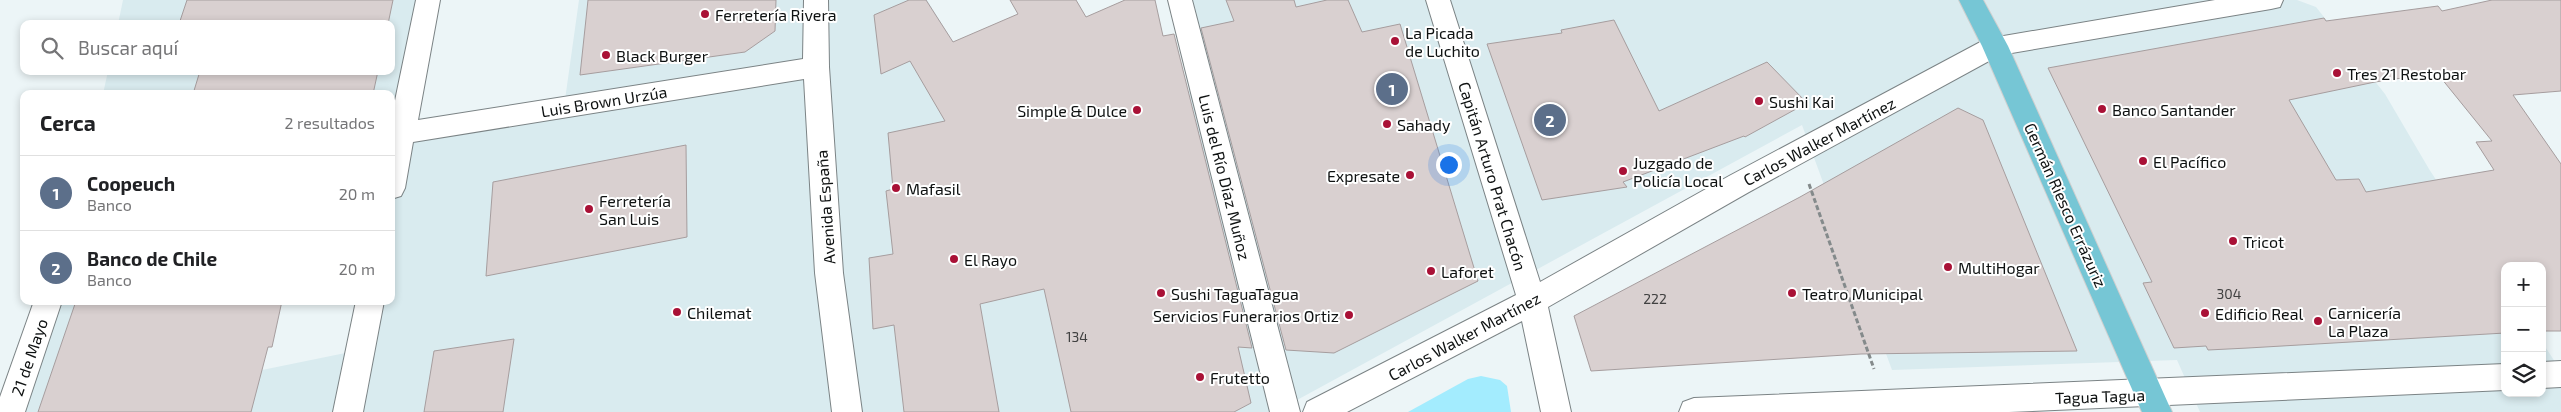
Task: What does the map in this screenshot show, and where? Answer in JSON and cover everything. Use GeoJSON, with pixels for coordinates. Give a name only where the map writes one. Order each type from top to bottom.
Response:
{"type":"FeatureCollection","features":[{"type":"Feature","properties":{"kind":"main road","name":"Germán Riesco Errázuriz"},"geometry":{"type":"LineString","coordinates":[[1971,0],[1995,46],[2153,403]]}},
{"type":"Feature","properties":{"kind":"street"},"geometry":{"type":"LineString","coordinates":[[396,134],[428,0]]}},
{"type":"Feature","properties":{"kind":"street","name":"Avenida España"},"geometry":{"type":"LineString","coordinates":[[816,0],[816,67],[829,273],[847,412]]}},
{"type":"Feature","properties":{"kind":"street","name":"Luis del Río Díaz Muñoz"},"geometry":{"type":"LineString","coordinates":[[1180,0],[1285,412]]}},
{"type":"Feature","properties":{"kind":"street","name":"Capitán Arturo Prat Chacón"},"geometry":{"type":"LineString","coordinates":[[1438,0],[1532,300],[1556,412]]}},
{"type":"Feature","properties":{"kind":"street","name":"Carlos Walker Martínez"},"geometry":{"type":"LineString","coordinates":[[1318,412],[1532,300],[1797,152],[1995,46],[2271,0]]}},
{"type":"Feature","properties":{"kind":"street","name":"Luis Brown Urzúa"},"geometry":{"type":"LineString","coordinates":[[396,134],[816,67]]}},
{"type":"Feature","properties":{"kind":"street","name":"21 de Mayo"},"geometry":{"type":"LineString","coordinates":[[10,412],[47,305]]}},
{"type":"Feature","properties":{"kind":"street"},"geometry":{"type":"LineString","coordinates":[[348,412],[369,305]]}},
{"type":"Feature","properties":{"kind":"street"},"geometry":{"type":"LineString","coordinates":[[2546,375],[2561,374]]}},
{"type":"Feature","properties":{"kind":"street","name":"Tagua Tagua"},"geometry":{"type":"LineString","coordinates":[[1694,412],[1886,403],[2153,403],[2501,377]]}},
{"type":"Feature","properties":{"kind":"path"},"geometry":{"type":"LineString","coordinates":[[1797,152],[1886,403]]}},
{"type":"Feature","properties":{"kind":"shaded area"},"geometry":{"type":"Polygon","coordinates":[[[123,0],[416,0],[395,102],[395,90],[104,90],[107,75],[395,75],[395,20],[119,20],[123,0]]]}},
{"type":"Feature","properties":{"kind":"shaded area"},"geometry":{"type":"Polygon","coordinates":[[[579,0],[927,0],[993,107],[1041,120],[1209,87],[1185,0],[2297,0],[2316,7],[2385,94],[2429,169],[2501,279],[2501,397],[2546,397],[2546,348],[2561,371],[2561,412],[2200,412],[2177,360],[1892,370],[1802,125],[1275,412],[10,412],[47,305],[176,305],[262,370],[360,350],[369,305],[395,305],[395,168],[402,133],[563,114],[579,0]]]}},
{"type":"Feature","properties":{"kind":"shaded area"},"geometry":{"type":"Polygon","coordinates":[[[1481,376],[1500,380],[1507,386],[1511,412],[1408,412],[1468,379],[1481,376]]]}},
{"type":"Feature","properties":{"kind":"building"},"geometry":{"type":"Polygon","coordinates":[[[187,0],[393,0],[389,20],[180,20],[187,0]]]}},
{"type":"Feature","properties":{"kind":"building"},"geometry":{"type":"Polygon","coordinates":[[[588,0],[776,0],[775,31],[745,52],[580,75],[588,0]]]}},
{"type":"Feature","properties":{"kind":"building"},"geometry":{"type":"Polygon","coordinates":[[[909,0],[926,0],[953,42],[1018,14],[1010,0],[1076,0],[1086,17],[1125,0],[1155,0],[1163,36],[1174,34],[1252,348],[1238,347],[1251,403],[1234,412],[1071,412],[1044,289],[980,304],[999,412],[904,412],[894,325],[873,329],[869,258],[893,254],[886,191],[893,189],[888,133],[945,121],[910,61],[881,74],[874,15],[909,0]]]}},
{"type":"Feature","properties":{"kind":"building"},"geometry":{"type":"Polygon","coordinates":[[[1226,0],[1294,0],[1296,7],[1327,0],[1348,0],[1362,32],[1400,24],[1478,281],[1334,353],[1286,350],[1201,28],[1234,21],[1226,0]]]}},
{"type":"Feature","properties":{"kind":"building"},"geometry":{"type":"Polygon","coordinates":[[[2492,0],[2561,0],[2561,91],[2513,95],[2561,164],[2561,331],[2546,331],[2546,262],[2501,262],[2501,333],[2208,350],[2206,346],[2174,348],[2143,283],[2152,282],[2048,68],[2324,18],[2326,21],[2438,6],[2442,11],[2492,0]],[[2437,73],[2375,82],[2289,100],[2336,180],[2359,179],[2366,192],[2494,170],[2476,142],[2492,141],[2437,73]]]}},
{"type":"Feature","properties":{"kind":"building"},"geometry":{"type":"Polygon","coordinates":[[[1614,20],[1659,111],[1767,62],[1807,103],[1745,137],[1623,182],[1627,187],[1542,200],[1487,44],[1562,33],[1561,30],[1614,20]]]}},
{"type":"Feature","properties":{"kind":"building"},"geometry":{"type":"Polygon","coordinates":[[[199,75],[377,75],[374,90],[194,90],[199,75]]]}},
{"type":"Feature","properties":{"kind":"building"},"geometry":{"type":"Polygon","coordinates":[[[1958,108],[1983,120],[2077,351],[1861,354],[1591,371],[1574,316],[1800,197],[1958,108]]]}},
{"type":"Feature","properties":{"kind":"building","name":"Ferretería San Luis"},"geometry":{"type":"Polygon","coordinates":[[[686,145],[687,237],[486,276],[493,182],[686,145]]]}},
{"type":"Feature","properties":{"kind":"building"},"geometry":{"type":"Polygon","coordinates":[[[75,305],[281,305],[272,347],[268,347],[251,412],[38,412],[75,305]]]}},
{"type":"Feature","properties":{"kind":"building"},"geometry":{"type":"Polygon","coordinates":[[[514,339],[503,412],[424,412],[434,351],[514,339]]]}},
{"type":"Feature","properties":{"kind":"place","name":"Ferretería Rivera"},"geometry":{"type":"Point","coordinates":[705,14]}},
{"type":"Feature","properties":{"kind":"place","name":"La Picada de Luchito"},"geometry":{"type":"Point","coordinates":[1395,41]}},
{"type":"Feature","properties":{"kind":"place","name":"Black Burger"},"geometry":{"type":"Point","coordinates":[606,55]}},
{"type":"Feature","properties":{"kind":"place","name":"Tres 21 Restobar"},"geometry":{"type":"Point","coordinates":[2337,73]}},
{"type":"Feature","properties":{"kind":"place","name":"Coopeuch"},"geometry":{"type":"Point","coordinates":[1392,89]}},
{"type":"Feature","properties":{"kind":"place","name":"Sushi Kai"},"geometry":{"type":"Point","coordinates":[1759,101]}},
{"type":"Feature","properties":{"kind":"place","name":"Banco Santander"},"geometry":{"type":"Point","coordinates":[2102,109]}},
{"type":"Feature","properties":{"kind":"place","name":"Simple & Dulce"},"geometry":{"type":"Point","coordinates":[1137,110]}},
{"type":"Feature","properties":{"kind":"place","name":"Banco de Chile"},"geometry":{"type":"Point","coordinates":[1550,120]}},
{"type":"Feature","properties":{"kind":"place","name":"Sahady"},"geometry":{"type":"Point","coordinates":[1387,124]}},
{"type":"Feature","properties":{"kind":"place","name":"El Pacífico"},"geometry":{"type":"Point","coordinates":[2143,161]}},
{"type":"Feature","properties":{"kind":"place","name":"Juzgado de Policía Local"},"geometry":{"type":"Point","coordinates":[1623,171]}},
{"type":"Feature","properties":{"kind":"place","name":"Expresate"},"geometry":{"type":"Point","coordinates":[1410,175]}},
{"type":"Feature","properties":{"kind":"place","name":"Mafasil"},"geometry":{"type":"Point","coordinates":[896,188]}},
{"type":"Feature","properties":{"kind":"place","name":"Ferretería San Luis"},"geometry":{"type":"Point","coordinates":[589,209]}},
{"type":"Feature","properties":{"kind":"place","name":"Tricot"},"geometry":{"type":"Point","coordinates":[2233,241]}},
{"type":"Feature","properties":{"kind":"place","name":"El Rayo"},"geometry":{"type":"Point","coordinates":[954,259]}},
{"type":"Feature","properties":{"kind":"place","name":"MultiHogar"},"geometry":{"type":"Point","coordinates":[1948,267]}},
{"type":"Feature","properties":{"kind":"place","name":"Laforet"},"geometry":{"type":"Point","coordinates":[1431,271]}},
{"type":"Feature","properties":{"kind":"place","name":"Sushi TaguaTagua"},"geometry":{"type":"Point","coordinates":[1161,293]}},
{"type":"Feature","properties":{"kind":"place","name":"Teatro Municipal"},"geometry":{"type":"Point","coordinates":[1792,293]}},
{"type":"Feature","properties":{"kind":"place","name":"Chilemat"},"geometry":{"type":"Point","coordinates":[677,312]}},
{"type":"Feature","properties":{"kind":"place","name":"Edificio Real"},"geometry":{"type":"Point","coordinates":[2205,313]}},
{"type":"Feature","properties":{"kind":"place","name":"Servicios Funerarios Ortiz"},"geometry":{"type":"Point","coordinates":[1349,315]}},
{"type":"Feature","properties":{"kind":"place","name":"Carnicería La Plaza"},"geometry":{"type":"Point","coordinates":[2318,321]}},
{"type":"Feature","properties":{"kind":"place","name":"Frutetto"},"geometry":{"type":"Point","coordinates":[1200,377]}}]}
